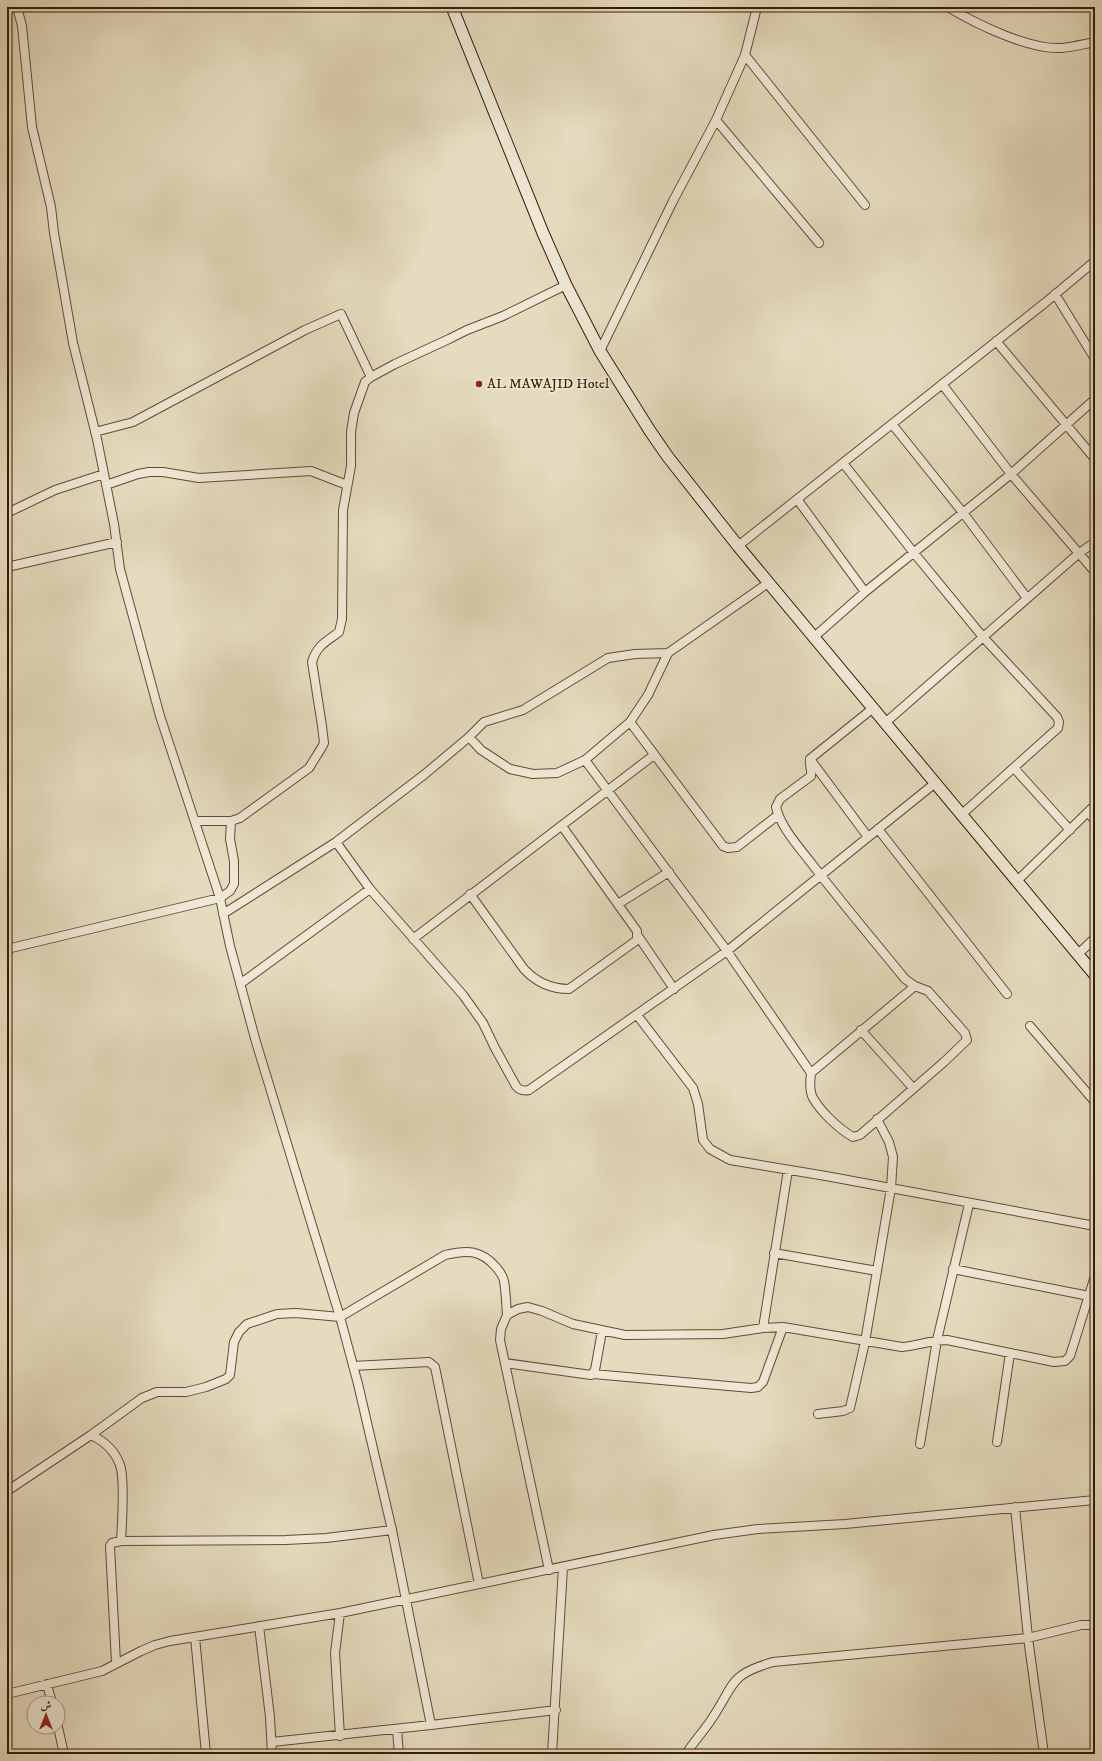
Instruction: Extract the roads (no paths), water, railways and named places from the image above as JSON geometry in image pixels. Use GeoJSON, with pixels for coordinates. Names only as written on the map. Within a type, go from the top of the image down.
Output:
{"type":"FeatureCollection","features":[{"type":"Feature","properties":{"kind":"street"},"geometry":{"type":"LineString","coordinates":[[17,7],[22,26],[32,127],[51,206],[54,233],[73,343],[104,474],[117,542],[120,569],[160,716],[220,898],[240,984],[271,1092],[340,1317],[392,1530],[431,1725]]}},
{"type":"Feature","properties":{"kind":"street"},"geometry":{"type":"LineString","coordinates":[[452,7],[543,233],[566,285],[600,351],[668,457],[813,638],[1095,975]]}},
{"type":"Feature","properties":{"kind":"street"},"geometry":{"type":"LineString","coordinates":[[600,351],[673,201],[716,120],[744,55],[757,7]]}},
{"type":"Feature","properties":{"kind":"street"},"geometry":{"type":"LineString","coordinates":[[948,7],[993,30],[1024,42],[1061,48],[1095,42]]}},
{"type":"Feature","properties":{"kind":"street"},"geometry":{"type":"LineString","coordinates":[[744,55],[865,205]]}},
{"type":"Feature","properties":{"kind":"street"},"geometry":{"type":"LineString","coordinates":[[716,120],[819,243]]}},
{"type":"Feature","properties":{"kind":"street"},"geometry":{"type":"LineString","coordinates":[[738,546],[1095,261]]}},
{"type":"Feature","properties":{"kind":"street"},"geometry":{"type":"LineString","coordinates":[[195,821],[231,821],[240,818],[309,768],[324,743],[312,662],[315,651],[339,632],[342,619],[343,510],[350,466],[351,432],[354,413],[363,387],[371,377],[467,330],[503,316],[566,285]]}},
{"type":"Feature","properties":{"kind":"street"},"geometry":{"type":"LineString","coordinates":[[1055,294],[1095,359]]}},
{"type":"Feature","properties":{"kind":"street"},"geometry":{"type":"LineString","coordinates":[[95,432],[133,422],[285,340],[341,314],[371,377]]}},
{"type":"Feature","properties":{"kind":"street"},"geometry":{"type":"LineString","coordinates":[[996,341],[1095,459]]}},
{"type":"Feature","properties":{"kind":"street"},"geometry":{"type":"LineString","coordinates":[[942,384],[1011,474],[1095,572]]}},
{"type":"Feature","properties":{"kind":"street"},"geometry":{"type":"LineString","coordinates":[[813,638],[865,592],[964,514],[1095,399]]}},
{"type":"Feature","properties":{"kind":"street"},"geometry":{"type":"LineString","coordinates":[[892,424],[964,514],[1027,598]]}},
{"type":"Feature","properties":{"kind":"street"},"geometry":{"type":"LineString","coordinates":[[843,463],[983,637],[1057,717],[1059,722],[1058,728],[961,816]]}},
{"type":"Feature","properties":{"kind":"street"},"geometry":{"type":"LineString","coordinates":[[106,485],[138,474],[149,472],[163,472],[199,478],[311,471],[347,485]]}},
{"type":"Feature","properties":{"kind":"street"},"geometry":{"type":"LineString","coordinates":[[7,513],[55,490],[104,474]]}},
{"type":"Feature","properties":{"kind":"street"},"geometry":{"type":"LineString","coordinates":[[797,499],[865,592]]}},
{"type":"Feature","properties":{"kind":"street"},"geometry":{"type":"LineString","coordinates":[[7,567],[117,542]]}},
{"type":"Feature","properties":{"kind":"street"},"geometry":{"type":"LineString","coordinates":[[885,723],[1078,554],[1095,542]]}},
{"type":"Feature","properties":{"kind":"street"},"geometry":{"type":"LineString","coordinates":[[469,737],[481,750],[510,769],[533,774],[557,773],[585,760],[630,722],[648,695],[668,653],[768,583]]}},
{"type":"Feature","properties":{"kind":"street"},"geometry":{"type":"LineString","coordinates":[[223,914],[336,842],[425,774],[469,737],[484,722],[523,710],[608,658],[635,654],[668,653]]}},
{"type":"Feature","properties":{"kind":"street"},"geometry":{"type":"LineString","coordinates":[[810,758],[872,709]]}},
{"type":"Feature","properties":{"kind":"street"},"geometry":{"type":"LineString","coordinates":[[630,722],[723,846],[728,848],[736,846],[778,815]]}},
{"type":"Feature","properties":{"kind":"street"},"geometry":{"type":"LineString","coordinates":[[413,939],[654,755]]}},
{"type":"Feature","properties":{"kind":"street"},"geometry":{"type":"LineString","coordinates":[[585,760],[728,951],[811,1073],[810,1083],[813,1098],[830,1119],[853,1137],[860,1135],[944,1062],[968,1038],[965,1032],[928,992],[905,979],[821,875],[798,845],[778,815],[776,807],[780,799],[811,776],[810,758]]}},
{"type":"Feature","properties":{"kind":"street"},"geometry":{"type":"LineString","coordinates":[[810,758],[868,837]]}},
{"type":"Feature","properties":{"kind":"street"},"geometry":{"type":"LineString","coordinates":[[1014,768],[1070,830]]}},
{"type":"Feature","properties":{"kind":"street"},"geometry":{"type":"LineString","coordinates":[[336,842],[370,889],[463,995],[484,1022],[495,1048],[516,1086],[520,1090],[530,1090],[728,951],[934,784]]}},
{"type":"Feature","properties":{"kind":"street"},"geometry":{"type":"LineString","coordinates":[[1017,882],[1095,805]]}},
{"type":"Feature","properties":{"kind":"street"},"geometry":{"type":"LineString","coordinates":[[1088,812],[1095,821]]}},
{"type":"Feature","properties":{"kind":"street"},"geometry":{"type":"LineString","coordinates":[[8,949],[220,898],[230,891],[234,884],[234,861],[230,839],[231,821]]}},
{"type":"Feature","properties":{"kind":"street"},"geometry":{"type":"LineString","coordinates":[[562,826],[637,931],[638,936],[674,989]]}},
{"type":"Feature","properties":{"kind":"street"},"geometry":{"type":"LineString","coordinates":[[878,829],[1007,994]]}},
{"type":"Feature","properties":{"kind":"street"},"geometry":{"type":"LineString","coordinates":[[618,904],[669,872]]}},
{"type":"Feature","properties":{"kind":"street"},"geometry":{"type":"LineString","coordinates":[[240,984],[370,889]]}},
{"type":"Feature","properties":{"kind":"street"},"geometry":{"type":"LineString","coordinates":[[470,894],[524,969],[531,976],[551,987],[568,988],[637,940],[638,936]]}},
{"type":"Feature","properties":{"kind":"street"},"geometry":{"type":"LineString","coordinates":[[1078,954],[1095,938]]}},
{"type":"Feature","properties":{"kind":"street"},"geometry":{"type":"LineString","coordinates":[[811,1073],[915,986]]}},
{"type":"Feature","properties":{"kind":"street"},"geometry":{"type":"LineString","coordinates":[[637,1016],[693,1088],[698,1104],[703,1140],[710,1149],[730,1160],[1095,1226]]}},
{"type":"Feature","properties":{"kind":"street"},"geometry":{"type":"LineString","coordinates":[[1030,1026],[1095,1102]]}},
{"type":"Feature","properties":{"kind":"street"},"geometry":{"type":"LineString","coordinates":[[861,1030],[913,1088]]}},
{"type":"Feature","properties":{"kind":"street"},"geometry":{"type":"LineString","coordinates":[[818,1414],[843,1412],[850,1408],[865,1342],[891,1188],[894,1157],[889,1142],[877,1120]]}},
{"type":"Feature","properties":{"kind":"street"},"geometry":{"type":"LineString","coordinates":[[763,1328],[788,1170]]}},
{"type":"Feature","properties":{"kind":"street"},"geometry":{"type":"LineString","coordinates":[[920,1444],[937,1340],[969,1204]]}},
{"type":"Feature","properties":{"kind":"street"},"geometry":{"type":"LineString","coordinates":[[7,1491],[91,1435],[142,1398],[157,1392],[186,1392],[226,1380],[230,1375],[234,1342],[239,1332],[247,1324],[277,1314],[296,1313],[340,1317],[444,1255],[461,1251],[478,1253],[490,1261],[501,1274],[504,1281],[507,1315],[500,1333],[549,1570]]}},
{"type":"Feature","properties":{"kind":"street"},"geometry":{"type":"LineString","coordinates":[[774,1253],[877,1270]]}},
{"type":"Feature","properties":{"kind":"street"},"geometry":{"type":"LineString","coordinates":[[953,1269],[1089,1296]]}},
{"type":"Feature","properties":{"kind":"street"},"geometry":{"type":"LineString","coordinates":[[507,1315],[518,1309],[528,1308],[542,1311],[573,1324],[625,1335],[723,1334],[763,1328],[783,1327],[865,1342],[902,1347],[915,1346],[937,1340],[947,1340],[1054,1362],[1066,1361],[1070,1356],[1095,1276]]}},
{"type":"Feature","properties":{"kind":"street"},"geometry":{"type":"LineString","coordinates":[[505,1363],[591,1375],[751,1388],[758,1387],[763,1382],[783,1327]]}},
{"type":"Feature","properties":{"kind":"street"},"geometry":{"type":"LineString","coordinates":[[593,1374],[602,1331]]}},
{"type":"Feature","properties":{"kind":"street"},"geometry":{"type":"LineString","coordinates":[[997,1442],[1010,1353]]}},
{"type":"Feature","properties":{"kind":"street"},"geometry":{"type":"LineString","coordinates":[[353,1366],[428,1362],[435,1368],[480,1584]]}},
{"type":"Feature","properties":{"kind":"street"},"geometry":{"type":"LineString","coordinates":[[91,1435],[100,1439],[114,1453],[121,1467],[121,1540]]}},
{"type":"Feature","properties":{"kind":"street"},"geometry":{"type":"LineString","coordinates":[[7,1694],[102,1671],[155,1645],[340,1613],[714,1535],[758,1529],[845,1524],[1095,1500]]}},
{"type":"Feature","properties":{"kind":"street"},"geometry":{"type":"LineString","coordinates":[[1015,1507],[1028,1638],[1044,1754]]}},
{"type":"Feature","properties":{"kind":"street"},"geometry":{"type":"LineString","coordinates":[[116,1663],[110,1546],[112,1543],[121,1540],[286,1540],[326,1538],[392,1530]]}},
{"type":"Feature","properties":{"kind":"street"},"geometry":{"type":"LineString","coordinates":[[552,1754],[556,1710],[563,1567]]}},
{"type":"Feature","properties":{"kind":"street"},"geometry":{"type":"LineString","coordinates":[[340,1613],[335,1653],[340,1736]]}},
{"type":"Feature","properties":{"kind":"street"},"geometry":{"type":"LineString","coordinates":[[686,1754],[714,1716],[734,1681],[744,1672],[756,1667],[773,1662],[1028,1638],[1081,1625],[1095,1625]]}},
{"type":"Feature","properties":{"kind":"street"},"geometry":{"type":"LineString","coordinates":[[259,1626],[272,1742],[272,1754]]}},
{"type":"Feature","properties":{"kind":"street"},"geometry":{"type":"LineString","coordinates":[[196,1637],[206,1754]]}},
{"type":"Feature","properties":{"kind":"street"},"geometry":{"type":"LineString","coordinates":[[47,1684],[50,1695]]}},
{"type":"Feature","properties":{"kind":"street"},"geometry":{"type":"LineString","coordinates":[[272,1742],[397,1730],[556,1710]]}},
{"type":"Feature","properties":{"kind":"street"},"geometry":{"type":"LineString","coordinates":[[397,1730],[399,1754]]}},
{"type":"Feature","properties":{"kind":"street"},"geometry":{"type":"LineString","coordinates":[[60,1735],[64,1754]]}},
{"type":"Feature","properties":{"kind":"place","name":"AL MAWAJID Hotel"},"geometry":{"type":"Point","coordinates":[479,384]}}]}
